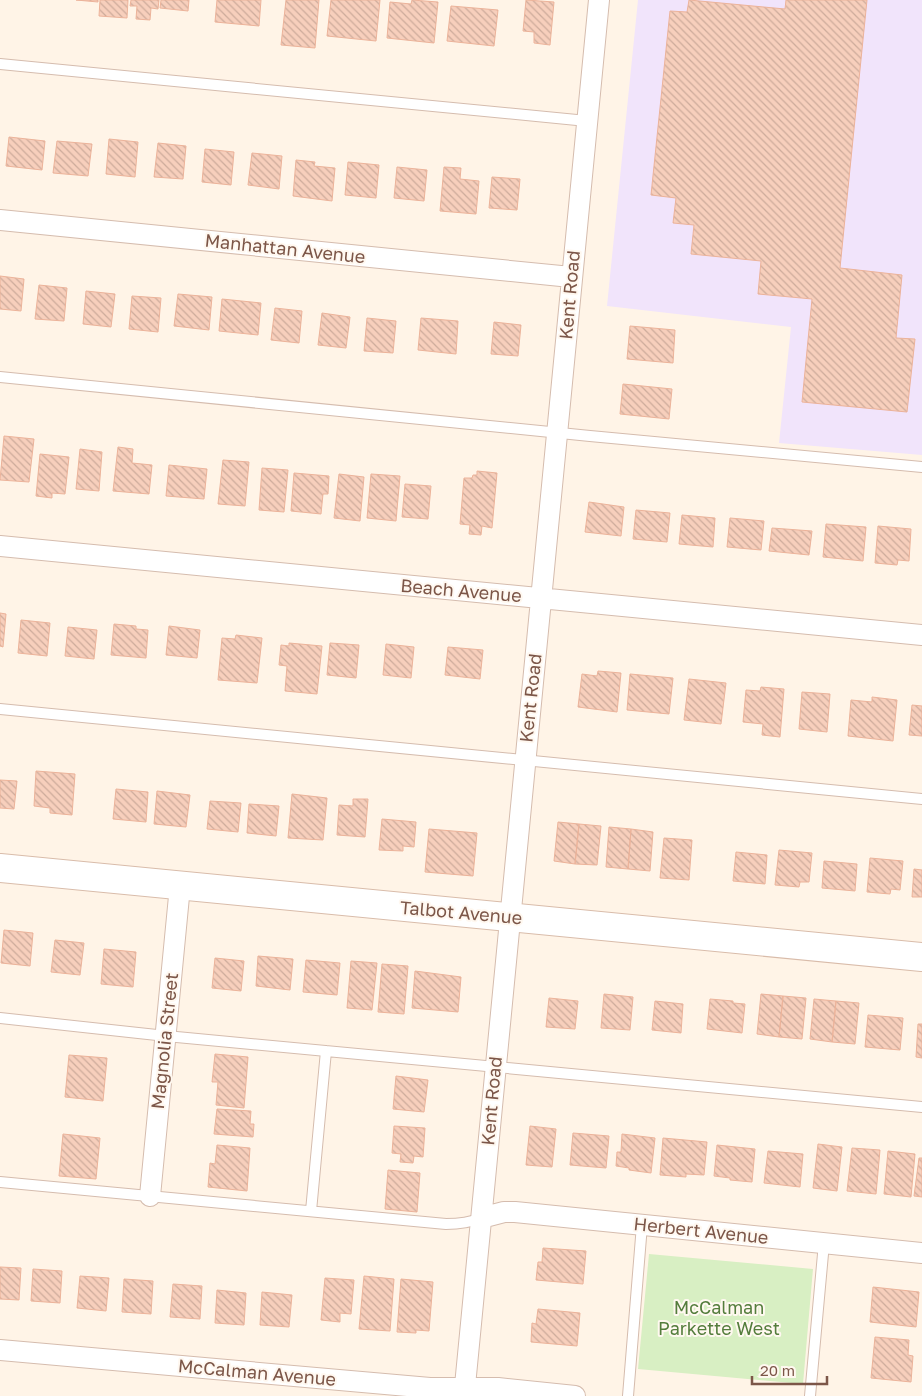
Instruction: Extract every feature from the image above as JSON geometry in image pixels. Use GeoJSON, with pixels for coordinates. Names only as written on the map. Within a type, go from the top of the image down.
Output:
{"type":"FeatureCollection","features":[{"type":"Feature","properties":{"kind":"street","name":"Kent Road"},"geometry":{"type":"LineString","coordinates":[[464,1392],[599,0]]}},
{"type":"Feature","properties":{"kind":"street","name":"Manhattan Avenue"},"geometry":{"type":"LineString","coordinates":[[0,220],[571,277]]}},
{"type":"Feature","properties":{"kind":"street","name":"Beach Avenue"},"geometry":{"type":"LineString","coordinates":[[0,546],[922,635]]}},
{"type":"Feature","properties":{"kind":"street","name":"Talbot Avenue"},"geometry":{"type":"LineString","coordinates":[[0,868],[922,957]]}},
{"type":"Feature","properties":{"kind":"street","name":"Magnolia Street"},"geometry":{"type":"LineString","coordinates":[[150,1196],[180,886]]}},
{"type":"Feature","properties":{"kind":"street","name":"Herbert Avenue"},"geometry":{"type":"LineString","coordinates":[[481,1218],[492,1214],[515,1212],[922,1253]]}},
{"type":"Feature","properties":{"kind":"street","name":"McCalman Avenue"},"geometry":{"type":"LineString","coordinates":[[0,1350],[464,1392],[498,1388],[575,1396]]}},
{"type":"Feature","properties":{"kind":"lane"},"geometry":{"type":"LineString","coordinates":[[0,64],[587,121]]}},
{"type":"Feature","properties":{"kind":"lane"},"geometry":{"type":"LineString","coordinates":[[0,378],[922,467]]}},
{"type":"Feature","properties":{"kind":"lane"},"geometry":{"type":"LineString","coordinates":[[0,709],[922,799]]}},
{"type":"Feature","properties":{"kind":"lane"},"geometry":{"type":"LineString","coordinates":[[0,1018],[166,1036],[922,1107]]}},
{"type":"Feature","properties":{"kind":"lane"},"geometry":{"type":"LineString","coordinates":[[311,1212],[326,1051]]}},
{"type":"Feature","properties":{"kind":"lane"},"geometry":{"type":"LineString","coordinates":[[0,1182],[458,1224],[481,1218]]}},
{"type":"Feature","properties":{"kind":"lane"},"geometry":{"type":"LineString","coordinates":[[628,1396],[642,1225]]}},
{"type":"Feature","properties":{"kind":"lane"},"geometry":{"type":"LineString","coordinates":[[810,1396],[824,1243]]}},
{"type":"Feature","properties":{"kind":"shaded area"},"geometry":{"type":"Polygon","coordinates":[[[638,0],[922,0],[922,455],[779,443],[791,327],[607,306],[638,0]]]}},
{"type":"Feature","properties":{"kind":"green space","name":"McCalman Parkette West"},"geometry":{"type":"Polygon","coordinates":[[[649,1254],[813,1269],[803,1384],[638,1369],[649,1254]]]}},
{"type":"Feature","properties":{"kind":"building"},"geometry":{"type":"Polygon","coordinates":[[[76,0],[98,0],[98,2],[76,0]]]}},
{"type":"Feature","properties":{"kind":"building"},"geometry":{"type":"Polygon","coordinates":[[[100,0],[128,0],[127,18],[99,16],[100,0]]]}},
{"type":"Feature","properties":{"kind":"building"},"geometry":{"type":"Polygon","coordinates":[[[131,0],[159,0],[158,9],[151,8],[150,20],[136,19],[137,6],[130,6],[131,0]]]}},
{"type":"Feature","properties":{"kind":"building"},"geometry":{"type":"Polygon","coordinates":[[[161,0],[189,0],[188,11],[160,8],[161,0]]]}},
{"type":"Feature","properties":{"kind":"building"},"geometry":{"type":"Polygon","coordinates":[[[217,0],[261,0],[259,26],[215,22],[217,0]]]}},
{"type":"Feature","properties":{"kind":"building"},"geometry":{"type":"Polygon","coordinates":[[[286,0],[319,0],[315,48],[281,45],[286,0]]]}},
{"type":"Feature","properties":{"kind":"building"},"geometry":{"type":"Polygon","coordinates":[[[331,0],[380,0],[376,41],[327,36],[331,0]]]}},
{"type":"Feature","properties":{"kind":"building"},"geometry":{"type":"Polygon","coordinates":[[[412,0],[438,2],[434,43],[387,38],[390,2],[411,4],[412,0]]]}},
{"type":"Feature","properties":{"kind":"building"},"geometry":{"type":"Polygon","coordinates":[[[526,0],[554,2],[550,45],[534,43],[534,32],[523,31],[526,0]]]}},
{"type":"Feature","properties":{"kind":"building"},"geometry":{"type":"Polygon","coordinates":[[[689,0],[785,9],[786,0],[867,0],[840,268],[902,275],[896,338],[915,339],[907,412],[802,402],[812,299],[758,294],[761,261],[691,254],[694,225],[673,223],[676,198],[651,195],[670,11],[687,12],[689,0]]]}},
{"type":"Feature","properties":{"kind":"building"},"geometry":{"type":"Polygon","coordinates":[[[451,6],[498,10],[494,46],[447,41],[451,6]]]}},
{"type":"Feature","properties":{"kind":"building"},"geometry":{"type":"Polygon","coordinates":[[[9,137],[45,141],[42,170],[6,166],[9,137]]]}},
{"type":"Feature","properties":{"kind":"building"},"geometry":{"type":"Polygon","coordinates":[[[109,139],[138,142],[135,177],[106,174],[109,139]]]}},
{"type":"Feature","properties":{"kind":"building"},"geometry":{"type":"Polygon","coordinates":[[[57,141],[92,144],[88,176],[53,173],[57,141]]]}},
{"type":"Feature","properties":{"kind":"building"},"geometry":{"type":"Polygon","coordinates":[[[158,143],[186,146],[183,179],[154,177],[158,143]]]}},
{"type":"Feature","properties":{"kind":"building"},"geometry":{"type":"Polygon","coordinates":[[[205,149],[234,152],[231,185],[202,182],[205,149]]]}},
{"type":"Feature","properties":{"kind":"building"},"geometry":{"type":"Polygon","coordinates":[[[252,153],[282,156],[279,189],[248,185],[252,153]]]}},
{"type":"Feature","properties":{"kind":"building"},"geometry":{"type":"Polygon","coordinates":[[[296,160],[315,162],[314,166],[335,168],[332,201],[293,196],[296,160]]]}},
{"type":"Feature","properties":{"kind":"building"},"geometry":{"type":"Polygon","coordinates":[[[348,162],[379,165],[376,198],[345,195],[348,162]]]}},
{"type":"Feature","properties":{"kind":"building"},"geometry":{"type":"Polygon","coordinates":[[[397,167],[427,170],[424,201],[394,198],[397,167]]]}},
{"type":"Feature","properties":{"kind":"building"},"geometry":{"type":"Polygon","coordinates":[[[444,167],[461,168],[460,179],[479,181],[476,214],[440,211],[444,167]]]}},
{"type":"Feature","properties":{"kind":"building"},"geometry":{"type":"Polygon","coordinates":[[[492,177],[520,179],[517,210],[489,208],[492,177]]]}},
{"type":"Feature","properties":{"kind":"building"},"geometry":{"type":"Polygon","coordinates":[[[0,276],[24,279],[21,311],[0,309],[0,276]]]}},
{"type":"Feature","properties":{"kind":"building"},"geometry":{"type":"Polygon","coordinates":[[[39,285],[67,288],[64,321],[35,319],[39,285]]]}},
{"type":"Feature","properties":{"kind":"building"},"geometry":{"type":"Polygon","coordinates":[[[86,291],[115,294],[111,327],[83,324],[86,291]]]}},
{"type":"Feature","properties":{"kind":"building"},"geometry":{"type":"Polygon","coordinates":[[[178,294],[212,297],[209,330],[174,326],[178,294]]]}},
{"type":"Feature","properties":{"kind":"building"},"geometry":{"type":"Polygon","coordinates":[[[132,296],[161,298],[158,332],[129,329],[132,296]]]}},
{"type":"Feature","properties":{"kind":"building"},"geometry":{"type":"Polygon","coordinates":[[[222,299],[261,303],[258,335],[219,331],[222,299]]]}},
{"type":"Feature","properties":{"kind":"building"},"geometry":{"type":"Polygon","coordinates":[[[275,308],[302,311],[299,343],[271,340],[275,308]]]}},
{"type":"Feature","properties":{"kind":"building"},"geometry":{"type":"Polygon","coordinates":[[[322,313],[350,317],[346,348],[318,345],[322,313]]]}},
{"type":"Feature","properties":{"kind":"building"},"geometry":{"type":"Polygon","coordinates":[[[367,318],[396,321],[393,353],[364,351],[367,318]]]}},
{"type":"Feature","properties":{"kind":"building"},"geometry":{"type":"Polygon","coordinates":[[[421,318],[458,321],[456,354],[418,350],[421,318]]]}},
{"type":"Feature","properties":{"kind":"building"},"geometry":{"type":"Polygon","coordinates":[[[494,322],[521,325],[518,356],[491,354],[494,322]]]}},
{"type":"Feature","properties":{"kind":"building"},"geometry":{"type":"Polygon","coordinates":[[[630,326],[675,330],[673,363],[627,359],[630,326]]]}},
{"type":"Feature","properties":{"kind":"building"},"geometry":{"type":"Polygon","coordinates":[[[623,384],[672,389],[669,419],[620,414],[623,384]]]}},
{"type":"Feature","properties":{"kind":"building"},"geometry":{"type":"Polygon","coordinates":[[[4,436],[34,439],[29,482],[0,480],[4,436]]]}},
{"type":"Feature","properties":{"kind":"building"},"geometry":{"type":"Polygon","coordinates":[[[118,447],[133,449],[132,463],[152,465],[149,494],[113,491],[118,447]]]}},
{"type":"Feature","properties":{"kind":"building"},"geometry":{"type":"Polygon","coordinates":[[[80,449],[102,452],[99,491],[76,489],[80,449]]]}},
{"type":"Feature","properties":{"kind":"building"},"geometry":{"type":"Polygon","coordinates":[[[40,454],[69,457],[65,494],[52,493],[52,498],[36,496],[40,454]]]}},
{"type":"Feature","properties":{"kind":"building"},"geometry":{"type":"Polygon","coordinates":[[[223,460],[249,462],[245,506],[218,504],[223,460]]]}},
{"type":"Feature","properties":{"kind":"building"},"geometry":{"type":"Polygon","coordinates":[[[169,465],[207,469],[204,499],[166,496],[169,465]]]}},
{"type":"Feature","properties":{"kind":"building"},"geometry":{"type":"Polygon","coordinates":[[[262,468],[288,470],[284,512],[259,510],[262,468]]]}},
{"type":"Feature","properties":{"kind":"building"},"geometry":{"type":"Polygon","coordinates":[[[477,471],[497,473],[492,528],[482,526],[481,535],[469,534],[470,525],[460,524],[464,478],[472,478],[473,475],[477,475],[477,471]]]}},
{"type":"Feature","properties":{"kind":"building"},"geometry":{"type":"Polygon","coordinates":[[[294,473],[329,476],[328,494],[323,494],[321,514],[291,511],[294,473]]]}},
{"type":"Feature","properties":{"kind":"building"},"geometry":{"type":"Polygon","coordinates":[[[339,474],[364,477],[360,521],[334,518],[339,474]]]}},
{"type":"Feature","properties":{"kind":"building"},"geometry":{"type":"Polygon","coordinates":[[[371,474],[400,476],[396,521],[367,518],[371,474]]]}},
{"type":"Feature","properties":{"kind":"building"},"geometry":{"type":"Polygon","coordinates":[[[405,484],[431,486],[428,519],[402,517],[405,484]]]}},
{"type":"Feature","properties":{"kind":"building"},"geometry":{"type":"Polygon","coordinates":[[[589,502],[624,507],[621,536],[585,532],[589,502]]]}},
{"type":"Feature","properties":{"kind":"building"},"geometry":{"type":"Polygon","coordinates":[[[636,510],[670,513],[667,542],[633,539],[636,510]]]}},
{"type":"Feature","properties":{"kind":"building"},"geometry":{"type":"Polygon","coordinates":[[[682,515],[715,518],[713,547],[679,544],[682,515]]]}},
{"type":"Feature","properties":{"kind":"building"},"geometry":{"type":"Polygon","coordinates":[[[730,518],[764,521],[761,550],[727,547],[730,518]]]}},
{"type":"Feature","properties":{"kind":"building"},"geometry":{"type":"Polygon","coordinates":[[[826,524],[866,527],[863,561],[823,557],[826,524]]]}},
{"type":"Feature","properties":{"kind":"building"},"geometry":{"type":"Polygon","coordinates":[[[878,526],[911,529],[909,561],[898,560],[897,565],[875,563],[878,526]]]}},
{"type":"Feature","properties":{"kind":"building"},"geometry":{"type":"Polygon","coordinates":[[[772,528],[812,531],[809,555],[769,551],[772,528]]]}},
{"type":"Feature","properties":{"kind":"building"},"geometry":{"type":"Polygon","coordinates":[[[0,613],[6,614],[3,647],[0,646],[0,613]]]}},
{"type":"Feature","properties":{"kind":"building"},"geometry":{"type":"Polygon","coordinates":[[[21,620],[50,623],[47,656],[18,653],[21,620]]]}},
{"type":"Feature","properties":{"kind":"building"},"geometry":{"type":"Polygon","coordinates":[[[114,624],[136,626],[136,629],[148,630],[146,658],[111,655],[114,624]]]}},
{"type":"Feature","properties":{"kind":"building"},"geometry":{"type":"Polygon","coordinates":[[[169,626],[200,630],[197,658],[166,655],[169,626]]]}},
{"type":"Feature","properties":{"kind":"building"},"geometry":{"type":"Polygon","coordinates":[[[68,627],[97,630],[94,659],[65,656],[68,627]]]}},
{"type":"Feature","properties":{"kind":"building"},"geometry":{"type":"Polygon","coordinates":[[[236,635],[262,638],[257,683],[218,680],[222,638],[235,639],[236,635]]]}},
{"type":"Feature","properties":{"kind":"building"},"geometry":{"type":"Polygon","coordinates":[[[289,643],[322,646],[317,694],[285,691],[287,666],[279,665],[281,645],[289,646],[289,643]]]}},
{"type":"Feature","properties":{"kind":"building"},"geometry":{"type":"Polygon","coordinates":[[[330,643],[359,645],[356,678],[327,675],[330,643]]]}},
{"type":"Feature","properties":{"kind":"building"},"geometry":{"type":"Polygon","coordinates":[[[386,644],[414,647],[411,678],[383,675],[386,644]]]}},
{"type":"Feature","properties":{"kind":"building"},"geometry":{"type":"Polygon","coordinates":[[[448,647],[483,650],[480,679],[445,675],[448,647]]]}},
{"type":"Feature","properties":{"kind":"building"},"geometry":{"type":"Polygon","coordinates":[[[598,671],[621,673],[617,712],[578,707],[582,674],[597,676],[598,671]]]}},
{"type":"Feature","properties":{"kind":"building"},"geometry":{"type":"Polygon","coordinates":[[[630,674],[673,678],[669,714],[627,710],[630,674]]]}},
{"type":"Feature","properties":{"kind":"building"},"geometry":{"type":"Polygon","coordinates":[[[689,679],[726,683],[721,724],[684,720],[689,679]]]}},
{"type":"Feature","properties":{"kind":"building"},"geometry":{"type":"Polygon","coordinates":[[[761,687],[784,689],[780,737],[762,735],[763,724],[743,722],[746,690],[760,691],[761,687]]]}},
{"type":"Feature","properties":{"kind":"building"},"geometry":{"type":"Polygon","coordinates":[[[802,692],[830,694],[827,732],[799,729],[802,692]]]}},
{"type":"Feature","properties":{"kind":"building"},"geometry":{"type":"Polygon","coordinates":[[[872,697],[897,700],[893,741],[848,736],[851,700],[872,702],[872,697]]]}},
{"type":"Feature","properties":{"kind":"building"},"geometry":{"type":"Polygon","coordinates":[[[912,705],[922,706],[922,736],[909,735],[912,705]]]}},
{"type":"Feature","properties":{"kind":"building"},"geometry":{"type":"Polygon","coordinates":[[[36,771],[75,774],[72,815],[50,813],[50,808],[34,806],[36,771]]]}},
{"type":"Feature","properties":{"kind":"building"},"geometry":{"type":"Polygon","coordinates":[[[0,780],[17,781],[14,809],[0,808],[0,780]]]}},
{"type":"Feature","properties":{"kind":"building"},"geometry":{"type":"Polygon","coordinates":[[[116,789],[148,792],[146,822],[113,819],[116,789]]]}},
{"type":"Feature","properties":{"kind":"building"},"geometry":{"type":"Polygon","coordinates":[[[157,791],[190,795],[186,827],[154,824],[157,791]]]}},
{"type":"Feature","properties":{"kind":"building"},"geometry":{"type":"Polygon","coordinates":[[[292,794],[327,798],[323,840],[288,838],[292,794]]]}},
{"type":"Feature","properties":{"kind":"building"},"geometry":{"type":"Polygon","coordinates":[[[353,799],[368,799],[365,837],[337,835],[339,805],[353,806],[353,799]]]}},
{"type":"Feature","properties":{"kind":"building"},"geometry":{"type":"Polygon","coordinates":[[[210,801],[241,803],[238,832],[207,829],[210,801]]]}},
{"type":"Feature","properties":{"kind":"building"},"geometry":{"type":"Polygon","coordinates":[[[249,804],[279,806],[276,836],[247,833],[249,804]]]}},
{"type":"Feature","properties":{"kind":"building"},"geometry":{"type":"Polygon","coordinates":[[[382,819],[416,822],[414,847],[403,846],[403,851],[379,850],[382,819]]]}},
{"type":"Feature","properties":{"kind":"building"},"geometry":{"type":"Polygon","coordinates":[[[558,822],[579,824],[575,864],[554,861],[558,822]]]}},
{"type":"Feature","properties":{"kind":"building"},"geometry":{"type":"Polygon","coordinates":[[[579,824],[601,826],[597,865],[575,864],[579,824]]]}},
{"type":"Feature","properties":{"kind":"building"},"geometry":{"type":"Polygon","coordinates":[[[609,827],[631,829],[628,869],[606,867],[609,827]]]}},
{"type":"Feature","properties":{"kind":"building"},"geometry":{"type":"Polygon","coordinates":[[[429,829],[477,833],[473,876],[425,872],[429,829]]]}},
{"type":"Feature","properties":{"kind":"building"},"geometry":{"type":"Polygon","coordinates":[[[631,829],[653,832],[650,871],[628,869],[631,829]]]}},
{"type":"Feature","properties":{"kind":"building"},"geometry":{"type":"Polygon","coordinates":[[[664,838],[692,840],[689,880],[660,878],[664,838]]]}},
{"type":"Feature","properties":{"kind":"building"},"geometry":{"type":"Polygon","coordinates":[[[779,850],[812,853],[809,882],[800,882],[799,887],[775,885],[779,850]]]}},
{"type":"Feature","properties":{"kind":"building"},"geometry":{"type":"Polygon","coordinates":[[[736,852],[767,855],[765,884],[733,881],[736,852]]]}},
{"type":"Feature","properties":{"kind":"building"},"geometry":{"type":"Polygon","coordinates":[[[870,858],[903,861],[900,890],[891,889],[890,894],[867,892],[870,858]]]}},
{"type":"Feature","properties":{"kind":"building"},"geometry":{"type":"Polygon","coordinates":[[[824,861],[857,864],[855,891],[822,888],[824,861]]]}},
{"type":"Feature","properties":{"kind":"building"},"geometry":{"type":"Polygon","coordinates":[[[914,869],[922,870],[922,897],[912,897],[914,869]]]}},
{"type":"Feature","properties":{"kind":"building"},"geometry":{"type":"Polygon","coordinates":[[[4,930],[33,933],[30,966],[1,963],[4,930]]]}},
{"type":"Feature","properties":{"kind":"building"},"geometry":{"type":"Polygon","coordinates":[[[55,940],[84,943],[80,975],[51,972],[55,940]]]}},
{"type":"Feature","properties":{"kind":"building"},"geometry":{"type":"Polygon","coordinates":[[[104,949],[136,952],[133,987],[101,984],[104,949]]]}},
{"type":"Feature","properties":{"kind":"building"},"geometry":{"type":"Polygon","coordinates":[[[258,956],[293,959],[290,990],[256,986],[258,956]]]}},
{"type":"Feature","properties":{"kind":"building"},"geometry":{"type":"Polygon","coordinates":[[[215,958],[244,961],[241,991],[212,988],[215,958]]]}},
{"type":"Feature","properties":{"kind":"building"},"geometry":{"type":"Polygon","coordinates":[[[306,960],[340,963],[337,995],[303,992],[306,960]]]}},
{"type":"Feature","properties":{"kind":"building"},"geometry":{"type":"Polygon","coordinates":[[[351,961],[377,963],[372,1010],[347,1008],[351,961]]]}},
{"type":"Feature","properties":{"kind":"building"},"geometry":{"type":"Polygon","coordinates":[[[382,964],[408,966],[404,1014],[378,1012],[382,964]]]}},
{"type":"Feature","properties":{"kind":"building"},"geometry":{"type":"Polygon","coordinates":[[[415,971],[461,977],[458,1012],[412,1008],[415,971]]]}},
{"type":"Feature","properties":{"kind":"building"},"geometry":{"type":"Polygon","coordinates":[[[604,994],[633,997],[630,1030],[601,1028],[604,994]]]}},
{"type":"Feature","properties":{"kind":"building"},"geometry":{"type":"Polygon","coordinates":[[[761,994],[783,996],[779,1037],[757,1034],[761,994]]]}},
{"type":"Feature","properties":{"kind":"building"},"geometry":{"type":"Polygon","coordinates":[[[783,996],[806,998],[802,1039],[779,1037],[783,996]]]}},
{"type":"Feature","properties":{"kind":"building"},"geometry":{"type":"Polygon","coordinates":[[[549,998],[578,1001],[575,1029],[546,1027],[549,998]]]}},
{"type":"Feature","properties":{"kind":"building"},"geometry":{"type":"Polygon","coordinates":[[[710,999],[745,1004],[742,1033],[707,1029],[710,999]]]}},
{"type":"Feature","properties":{"kind":"building"},"geometry":{"type":"Polygon","coordinates":[[[814,999],[836,1001],[832,1042],[810,1039],[814,999]]]}},
{"type":"Feature","properties":{"kind":"building"},"geometry":{"type":"Polygon","coordinates":[[[655,1001],[683,1004],[681,1033],[652,1030],[655,1001]]]}},
{"type":"Feature","properties":{"kind":"building"},"geometry":{"type":"Polygon","coordinates":[[[836,1001],[859,1003],[855,1044],[832,1042],[836,1001]]]}},
{"type":"Feature","properties":{"kind":"building"},"geometry":{"type":"Polygon","coordinates":[[[868,1015],[903,1018],[900,1050],[865,1047],[868,1015]]]}},
{"type":"Feature","properties":{"kind":"building"},"geometry":{"type":"Polygon","coordinates":[[[918,1024],[922,1024],[922,1058],[916,1057],[918,1024]]]}},
{"type":"Feature","properties":{"kind":"building"},"geometry":{"type":"Polygon","coordinates":[[[215,1054],[248,1057],[244,1108],[216,1105],[218,1082],[212,1082],[215,1054]]]}},
{"type":"Feature","properties":{"kind":"building"},"geometry":{"type":"Polygon","coordinates":[[[69,1055],[107,1058],[103,1101],[65,1097],[69,1055]]]}},
{"type":"Feature","properties":{"kind":"building"},"geometry":{"type":"Polygon","coordinates":[[[396,1076],[428,1080],[424,1112],[393,1109],[396,1076]]]}},
{"type":"Feature","properties":{"kind":"building"},"geometry":{"type":"Polygon","coordinates":[[[217,1109],[251,1111],[250,1124],[254,1124],[253,1137],[214,1134],[217,1109]]]}},
{"type":"Feature","properties":{"kind":"building"},"geometry":{"type":"Polygon","coordinates":[[[394,1126],[425,1128],[423,1157],[414,1156],[413,1163],[400,1162],[401,1154],[392,1153],[394,1126]]]}},
{"type":"Feature","properties":{"kind":"building"},"geometry":{"type":"Polygon","coordinates":[[[530,1126],[556,1129],[552,1167],[526,1165],[530,1126]]]}},
{"type":"Feature","properties":{"kind":"building"},"geometry":{"type":"Polygon","coordinates":[[[573,1133],[609,1136],[606,1168],[570,1165],[573,1133]]]}},
{"type":"Feature","properties":{"kind":"building"},"geometry":{"type":"Polygon","coordinates":[[[63,1134],[100,1138],[96,1179],[59,1176],[63,1134]]]}},
{"type":"Feature","properties":{"kind":"building"},"geometry":{"type":"Polygon","coordinates":[[[622,1134],[655,1138],[651,1173],[616,1166],[617,1152],[621,1152],[622,1134]]]}},
{"type":"Feature","properties":{"kind":"building"},"geometry":{"type":"Polygon","coordinates":[[[663,1138],[707,1142],[704,1175],[686,1174],[686,1177],[660,1175],[663,1138]]]}},
{"type":"Feature","properties":{"kind":"building"},"geometry":{"type":"Polygon","coordinates":[[[818,1144],[842,1147],[837,1191],[813,1188],[818,1144]]]}},
{"type":"Feature","properties":{"kind":"building"},"geometry":{"type":"Polygon","coordinates":[[[217,1145],[250,1148],[247,1191],[208,1187],[210,1163],[215,1164],[217,1145]]]}},
{"type":"Feature","properties":{"kind":"building"},"geometry":{"type":"Polygon","coordinates":[[[717,1145],[755,1149],[752,1182],[714,1176],[717,1145]]]}},
{"type":"Feature","properties":{"kind":"building"},"geometry":{"type":"Polygon","coordinates":[[[852,1148],[880,1150],[876,1194],[847,1191],[852,1148]]]}},
{"type":"Feature","properties":{"kind":"building"},"geometry":{"type":"Polygon","coordinates":[[[768,1151],[803,1154],[800,1187],[764,1183],[768,1151]]]}},
{"type":"Feature","properties":{"kind":"building"},"geometry":{"type":"Polygon","coordinates":[[[888,1151],[915,1154],[911,1197],[884,1194],[888,1151]]]}},
{"type":"Feature","properties":{"kind":"building"},"geometry":{"type":"Polygon","coordinates":[[[919,1158],[922,1158],[922,1197],[914,1196],[919,1158]]]}},
{"type":"Feature","properties":{"kind":"building"},"geometry":{"type":"Polygon","coordinates":[[[388,1170],[420,1173],[417,1212],[385,1209],[388,1170]]]}},
{"type":"Feature","properties":{"kind":"building"},"geometry":{"type":"Polygon","coordinates":[[[543,1248],[586,1251],[583,1284],[536,1280],[538,1262],[542,1262],[543,1248]]]}},
{"type":"Feature","properties":{"kind":"building"},"geometry":{"type":"Polygon","coordinates":[[[0,1267],[21,1268],[19,1300],[0,1299],[0,1267]]]}},
{"type":"Feature","properties":{"kind":"building"},"geometry":{"type":"Polygon","coordinates":[[[33,1269],[62,1271],[60,1303],[31,1301],[33,1269]]]}},
{"type":"Feature","properties":{"kind":"building"},"geometry":{"type":"Polygon","coordinates":[[[80,1276],[109,1278],[106,1311],[77,1308],[80,1276]]]}},
{"type":"Feature","properties":{"kind":"building"},"geometry":{"type":"Polygon","coordinates":[[[364,1276],[394,1279],[390,1331],[359,1329],[364,1276]]]}},
{"type":"Feature","properties":{"kind":"building"},"geometry":{"type":"Polygon","coordinates":[[[325,1278],[354,1280],[351,1314],[340,1313],[340,1322],[321,1320],[325,1278]]]}},
{"type":"Feature","properties":{"kind":"building"},"geometry":{"type":"Polygon","coordinates":[[[124,1279],[153,1281],[151,1314],[122,1312],[124,1279]]]}},
{"type":"Feature","properties":{"kind":"building"},"geometry":{"type":"Polygon","coordinates":[[[401,1279],[433,1282],[429,1331],[416,1330],[416,1333],[397,1332],[401,1279]]]}},
{"type":"Feature","properties":{"kind":"building"},"geometry":{"type":"Polygon","coordinates":[[[173,1284],[202,1286],[200,1319],[170,1317],[173,1284]]]}},
{"type":"Feature","properties":{"kind":"building"},"geometry":{"type":"Polygon","coordinates":[[[873,1287],[919,1292],[916,1327],[870,1322],[873,1287]]]}},
{"type":"Feature","properties":{"kind":"building"},"geometry":{"type":"Polygon","coordinates":[[[217,1290],[246,1293],[244,1325],[215,1323],[217,1290]]]}},
{"type":"Feature","properties":{"kind":"building"},"geometry":{"type":"Polygon","coordinates":[[[262,1292],[292,1295],[289,1327],[260,1325],[262,1292]]]}},
{"type":"Feature","properties":{"kind":"building"},"geometry":{"type":"Polygon","coordinates":[[[538,1309],[580,1313],[577,1346],[531,1342],[532,1323],[536,1324],[538,1309]]]}},
{"type":"Feature","properties":{"kind":"building"},"geometry":{"type":"Polygon","coordinates":[[[875,1337],[909,1340],[908,1355],[913,1356],[911,1382],[871,1378],[875,1337]]]}}]}
